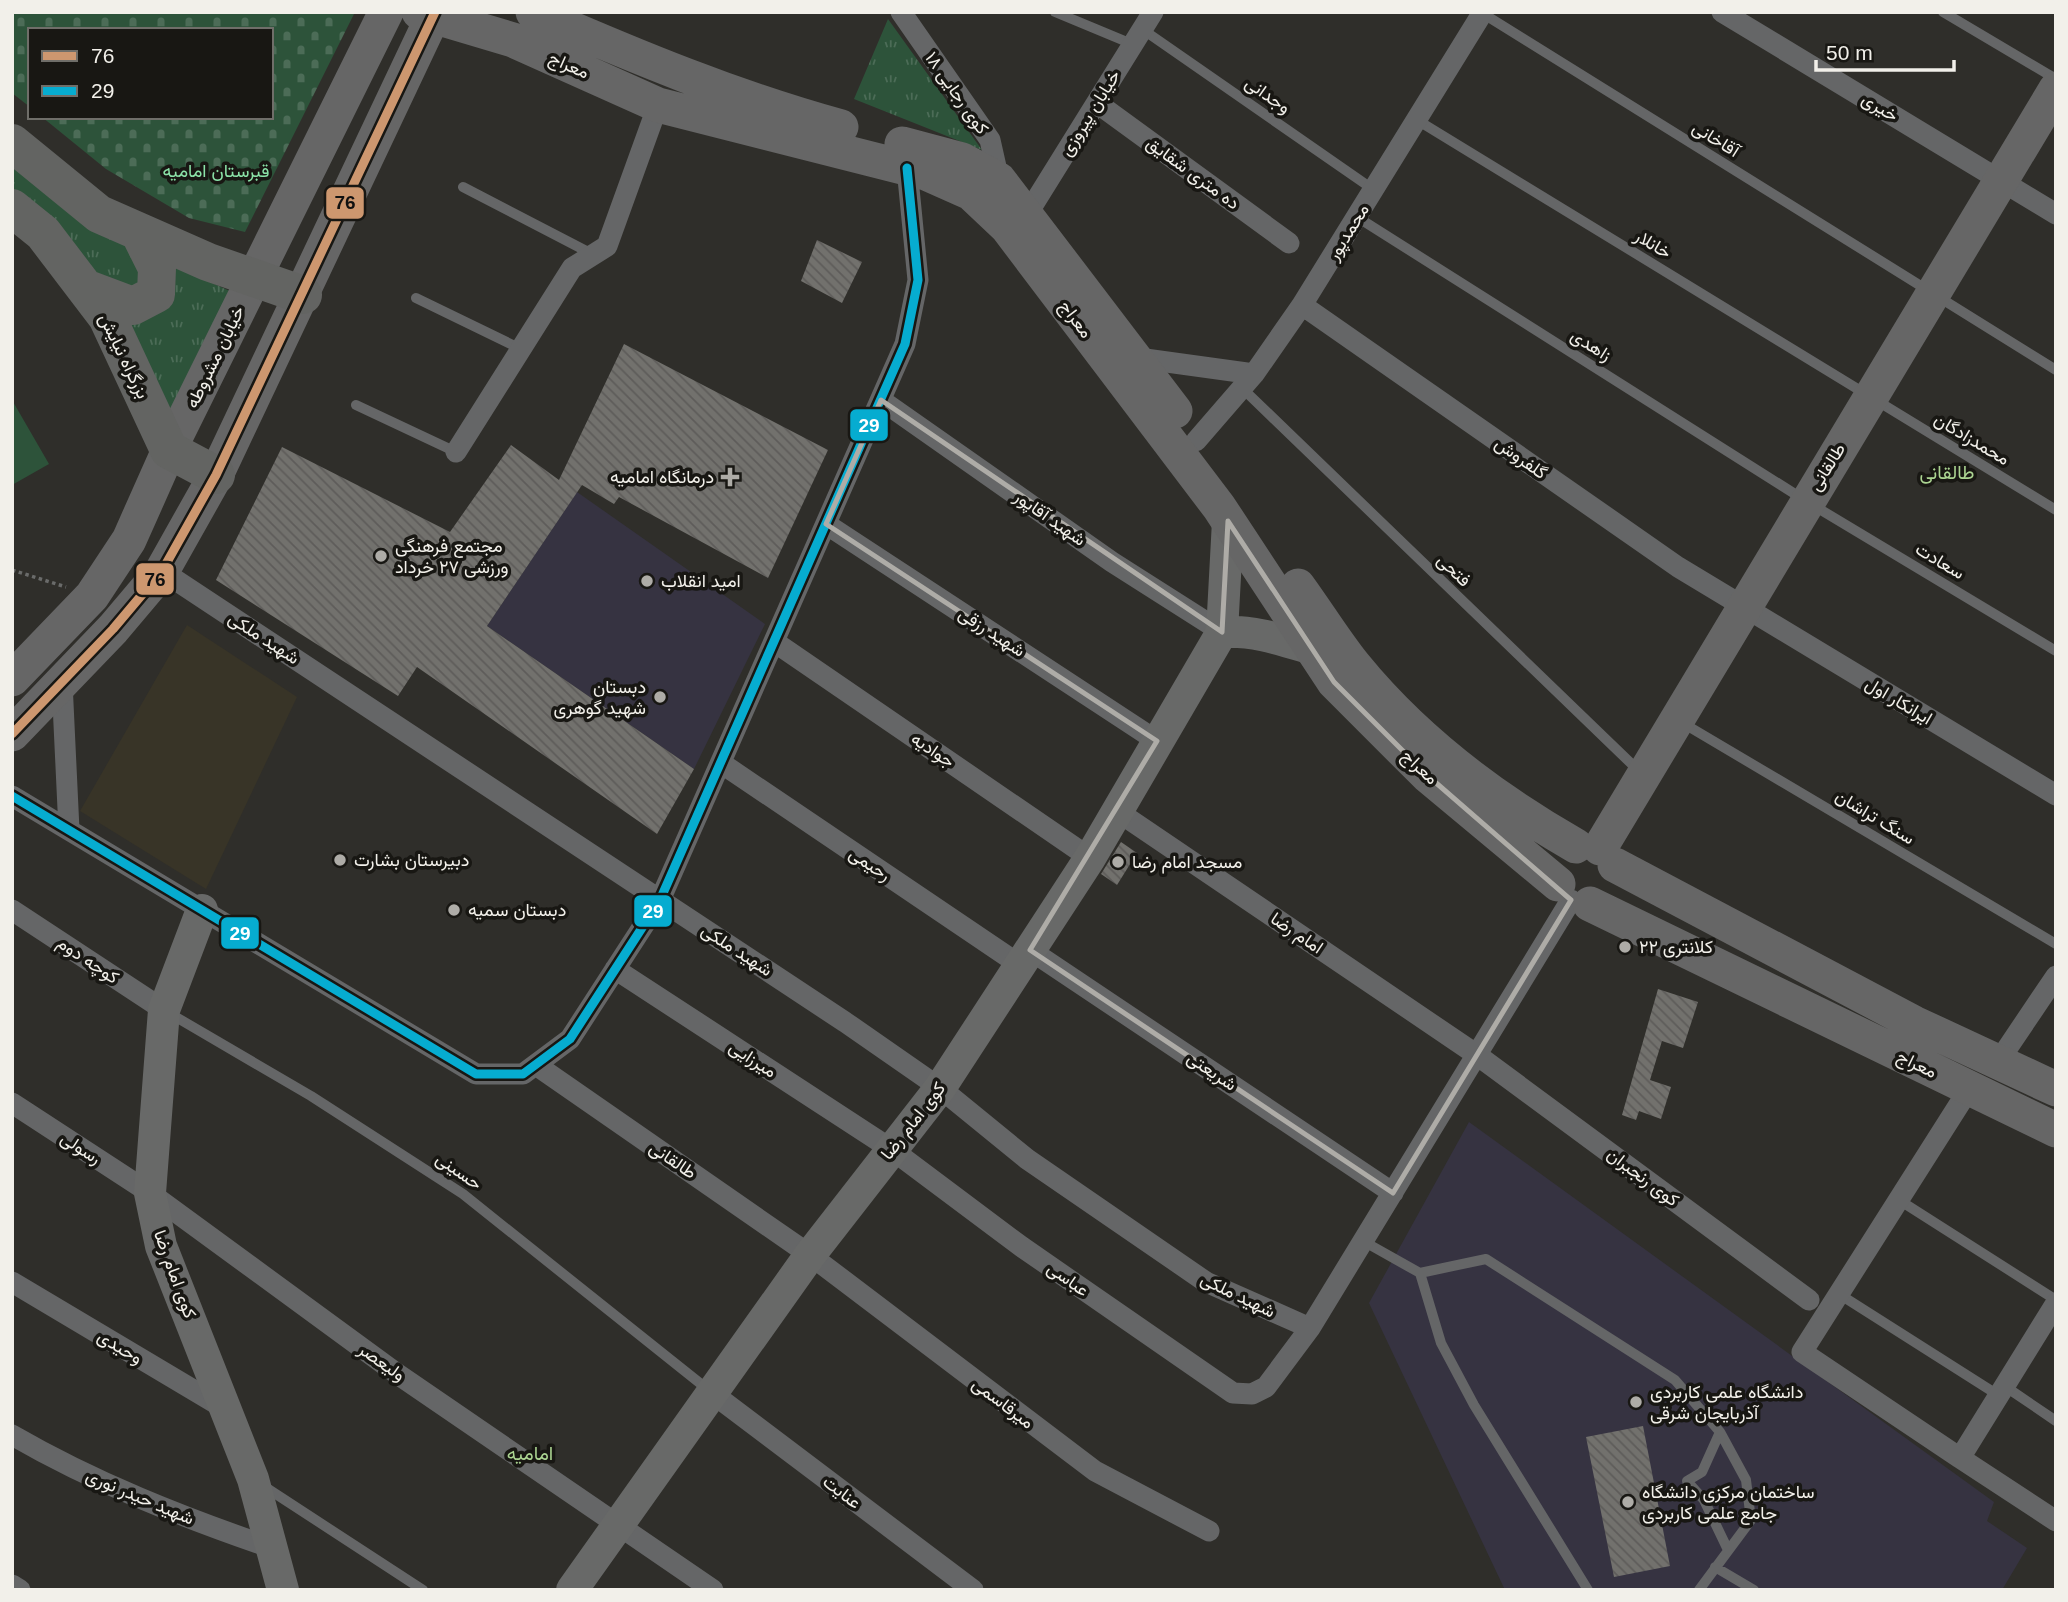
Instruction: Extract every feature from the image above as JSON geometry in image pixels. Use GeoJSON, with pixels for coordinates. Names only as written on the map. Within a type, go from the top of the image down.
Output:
{"type":"FeatureCollection","features":[{"type":"Feature","properties":{"kind":"highway"},"geometry":{"type":"LineString","coordinates":[[12,143],[99,214],[140,234],[253,280],[303,295]]}},
{"type":"Feature","properties":{"kind":"highway","name":"بزرگراه نیایش"},"geometry":{"type":"LineString","coordinates":[[12,208],[43,233],[107,317],[169,450]]}},
{"type":"Feature","properties":{"kind":"highway"},"geometry":{"type":"LineString","coordinates":[[85,288],[133,306],[156,294],[157,268],[140,234]]}},
{"type":"Feature","properties":{"kind":"highway"},"geometry":{"type":"LineString","coordinates":[[169,450],[216,475]]}},
{"type":"Feature","properties":{"kind":"main road","name":"خیابان مشروطه"},"geometry":{"type":"LineString","coordinates":[[12,679],[92,596],[129,540],[169,450],[386,12]]}},
{"type":"Feature","properties":{"kind":"main road","name":"معراج"},"geometry":{"type":"LineString","coordinates":[[533,12],[662,68],[762,104],[962,160],[999,180],[1028,213],[1138,358],[1353,664],[1408,725],[1473,780],[1597,853],[1914,1023],[2056,1089]]}},
{"type":"Feature","properties":{"kind":"main road","name":"معراج"},"geometry":{"type":"LineString","coordinates":[[429,14],[518,26],[658,105],[907,168],[971,193],[1007,227],[1228,521],[1334,682],[1427,775],[1573,896],[2056,1130]]}},
{"type":"Feature","properties":{"kind":"main road"},"geometry":{"type":"LineString","coordinates":[[12,734],[113,629],[162,571],[216,475],[303,295],[429,14]]}},
{"type":"Feature","properties":{"kind":"main road","name":"طالقانی"},"geometry":{"type":"LineString","coordinates":[[1597,853],[1742,607],[2056,89]]}},
{"type":"Feature","properties":{"kind":"main road"},"geometry":{"type":"LineString","coordinates":[[1567,851],[1597,853],[1614,886],[1609,894],[1573,896],[1557,866],[1567,851]]}},
{"type":"Feature","properties":{"kind":"street","name":"کوی رجایی ۱۸"},"geometry":{"type":"LineString","coordinates":[[901,12],[990,140],[999,180]]}},
{"type":"Feature","properties":{"kind":"street","name":"خیری"},"geometry":{"type":"LineString","coordinates":[[1722,12],[2056,214]]}},
{"type":"Feature","properties":{"kind":"street","name":"محمدپور"},"geometry":{"type":"LineString","coordinates":[[1196,441],[1248,381],[1303,305],[1482,13]]}},
{"type":"Feature","properties":{"kind":"street","name":"خیابان پیروزی"},"geometry":{"type":"LineString","coordinates":[[1028,213],[1143,29]]}},
{"type":"Feature","properties":{"kind":"street","name":"ده متری شقایق"},"geometry":{"type":"LineString","coordinates":[[1097,103],[1289,243]]}},
{"type":"Feature","properties":{"kind":"street"},"geometry":{"type":"LineString","coordinates":[[456,452],[572,268],[607,246],[658,105]]}},
{"type":"Feature","properties":{"kind":"street"},"geometry":{"type":"LineString","coordinates":[[12,796],[476,1074],[523,1074],[536,1065],[570,1039],[660,900],[776,643],[905,344],[918,279],[907,168]]}},
{"type":"Feature","properties":{"kind":"street","name":"گلفروش"},"geometry":{"type":"LineString","coordinates":[[1303,305],[1678,567],[1742,607]]}},
{"type":"Feature","properties":{"kind":"street"},"geometry":{"type":"LineString","coordinates":[[1138,358],[1248,381]]}},
{"type":"Feature","properties":{"kind":"street","name":"شهید آقاپور"},"geometry":{"type":"LineString","coordinates":[[881,400],[1112,562],[1222,632]]}},
{"type":"Feature","properties":{"kind":"street"},"geometry":{"type":"LineString","coordinates":[[1228,521],[1222,632],[1242,631],[1274,637],[1312,649]]}},
{"type":"Feature","properties":{"kind":"street","name":"شهید رزقی"},"geometry":{"type":"LineString","coordinates":[[826,524],[1157,741]]}},
{"type":"Feature","properties":{"kind":"street","name":"شهید ملکی"},"geometry":{"type":"LineString","coordinates":[[162,571],[940,1088],[1027,1159],[1206,1282],[1310,1328]]}},
{"type":"Feature","properties":{"kind":"street","name":"ایرانکار اول"},"geometry":{"type":"LineString","coordinates":[[1742,607],[2056,794]]}},
{"type":"Feature","properties":{"kind":"street","name":"کوی امام رضا"},"geometry":{"type":"LineString","coordinates":[[572,1590],[810,1255],[940,1088],[1090,858],[1222,632]]}},
{"type":"Feature","properties":{"kind":"street","name":"جوادیه"},"geometry":{"type":"LineString","coordinates":[[776,643],[1090,858]]}},
{"type":"Feature","properties":{"kind":"street"},"geometry":{"type":"LineString","coordinates":[[62,682],[69,830]]}},
{"type":"Feature","properties":{"kind":"street","name":"رحیمی"},"geometry":{"type":"LineString","coordinates":[[720,763],[1025,957]]}},
{"type":"Feature","properties":{"kind":"street","name":"امام رضا"},"geometry":{"type":"LineString","coordinates":[[1116,811],[1477,1055]]}},
{"type":"Feature","properties":{"kind":"street"},"geometry":{"type":"LineString","coordinates":[[1310,1328],[1573,896]]}},
{"type":"Feature","properties":{"kind":"street","name":"کوچه دوم"},"geometry":{"type":"LineString","coordinates":[[12,910],[164,1010]]}},
{"type":"Feature","properties":{"kind":"street","name":"کوی امام رضا"},"geometry":{"type":"LineString","coordinates":[[202,910],[164,1010],[150,1193],[161,1246],[253,1479],[283,1590]]}},
{"type":"Feature","properties":{"kind":"street","name":"شریعتی"},"geometry":{"type":"LineString","coordinates":[[1025,957],[1393,1193]]}},
{"type":"Feature","properties":{"kind":"street","name":"میرزایی"},"geometry":{"type":"LineString","coordinates":[[615,969],[891,1149]]}},
{"type":"Feature","properties":{"kind":"street"},"geometry":{"type":"LineString","coordinates":[[1998,1062],[2056,976]]}},
{"type":"Feature","properties":{"kind":"street","name":"کوی رنجبران"},"geometry":{"type":"LineString","coordinates":[[1477,1055],[1808,1300]]}},
{"type":"Feature","properties":{"kind":"street","name":"طالقانی"},"geometry":{"type":"LineString","coordinates":[[536,1065],[810,1255]]}},
{"type":"Feature","properties":{"kind":"street"},"geometry":{"type":"LineString","coordinates":[[1969,1089],[1802,1352],[2056,1521]]}},
{"type":"Feature","properties":{"kind":"street","name":"رسولی"},"geometry":{"type":"LineString","coordinates":[[12,1103],[150,1193]]}},
{"type":"Feature","properties":{"kind":"street","name":"عباسی"},"geometry":{"type":"LineString","coordinates":[[891,1149],[1022,1247],[1233,1393],[1252,1394],[1266,1387],[1310,1328]]}},
{"type":"Feature","properties":{"kind":"street","name":"ولیعصر"},"geometry":{"type":"LineString","coordinates":[[150,1193],[396,1373],[713,1590]]}},
{"type":"Feature","properties":{"kind":"street","name":"میرقاسمی"},"geometry":{"type":"LineString","coordinates":[[810,1255],[1095,1471],[1209,1531]]}},
{"type":"Feature","properties":{"kind":"street","name":"وحیدی"},"geometry":{"type":"LineString","coordinates":[[12,1282],[228,1411]]}},
{"type":"Feature","properties":{"kind":"street"},"geometry":{"type":"LineString","coordinates":[[1960,1458],[2056,1302]]}},
{"type":"Feature","properties":{"kind":"street","name":"عنایت"},"geometry":{"type":"LineString","coordinates":[[712,1393],[973,1590]]}},
{"type":"Feature","properties":{"kind":"street","name":"شهید حیدر نوری"},"geometry":{"type":"LineString","coordinates":[[12,1435],[55,1460],[150,1504],[272,1548]]}},
{"type":"Feature","properties":{"kind":"street"},"geometry":{"type":"LineString","coordinates":[[12,1585],[20,1590]]}},
{"type":"Feature","properties":{"kind":"lane","name":"وجدانی"},"geometry":{"type":"LineString","coordinates":[[1055,12],[1143,29],[1374,190]]}},
{"type":"Feature","properties":{"kind":"lane"},"geometry":{"type":"LineString","coordinates":[[1943,12],[2056,79]]}},
{"type":"Feature","properties":{"kind":"lane","name":"آقاخانی"},"geometry":{"type":"LineString","coordinates":[[1482,13],[2056,370]]}},
{"type":"Feature","properties":{"kind":"lane","name":"خانلار"},"geometry":{"type":"LineString","coordinates":[[1418,120],[1870,398]]}},
{"type":"Feature","properties":{"kind":"lane"},"geometry":{"type":"LineString","coordinates":[[463,187],[594,254]]}},
{"type":"Feature","properties":{"kind":"lane","name":"زاهدی"},"geometry":{"type":"LineString","coordinates":[[1357,217],[1806,501]]}},
{"type":"Feature","properties":{"kind":"lane"},"geometry":{"type":"LineString","coordinates":[[415,298],[521,349]]}},
{"type":"Feature","properties":{"kind":"lane","name":"فتحی"},"geometry":{"type":"LineString","coordinates":[[1248,381],[1643,775]]}},
{"type":"Feature","properties":{"kind":"lane","name":"محمدزادگان"},"geometry":{"type":"LineString","coordinates":[[1870,398],[2056,510]]}},
{"type":"Feature","properties":{"kind":"lane"},"geometry":{"type":"LineString","coordinates":[[356,405],[456,452]]}},
{"type":"Feature","properties":{"kind":"lane","name":"سعادت"},"geometry":{"type":"LineString","coordinates":[[1806,501],[2056,651]]}},
{"type":"Feature","properties":{"kind":"lane","name":"سنگ تراشان"},"geometry":{"type":"LineString","coordinates":[[1676,719],[2056,944]]}},
{"type":"Feature","properties":{"kind":"lane","name":"حسینی"},"geometry":{"type":"LineString","coordinates":[[164,1010],[311,1096],[463,1194],[712,1393]]}},
{"type":"Feature","properties":{"kind":"lane"},"geometry":{"type":"LineString","coordinates":[[1899,1200],[2056,1302]]}},
{"type":"Feature","properties":{"kind":"lane"},"geometry":{"type":"LineString","coordinates":[[1363,1241],[1420,1273],[1486,1259],[1675,1380],[1720,1432],[1746,1480],[1751,1520],[1699,1590]]}},
{"type":"Feature","properties":{"kind":"lane"},"geometry":{"type":"LineString","coordinates":[[1420,1273],[1441,1343],[1474,1405],[1588,1590]]}},
{"type":"Feature","properties":{"kind":"lane"},"geometry":{"type":"LineString","coordinates":[[1839,1294],[2056,1421]]}},
{"type":"Feature","properties":{"kind":"lane"},"geometry":{"type":"LineString","coordinates":[[1720,1432],[1702,1472],[1686,1481],[1704,1500],[1728,1550]]}},
{"type":"Feature","properties":{"kind":"lane"},"geometry":{"type":"LineString","coordinates":[[253,1479],[423,1590]]}},
{"type":"Feature","properties":{"kind":"lane"},"geometry":{"type":"LineString","coordinates":[[1715,1567],[1754,1590]]}},
{"type":"Feature","properties":{"kind":"path"},"geometry":{"type":"LineString","coordinates":[[12,570],[92,596]]}},
{"type":"Feature","properties":{"kind":"highlighted area"},"geometry":{"type":"Polygon","coordinates":[[[881,400],[1222,632],[1228,521],[1334,682],[1427,775],[1571,900],[1393,1193],[1030,950],[1157,741],[826,524],[881,400]]]}},
{"type":"Feature","properties":{"kind":"shaded area","name":"دبستان شهید گوهری"},"geometry":{"type":"Polygon","coordinates":[[[577,492],[765,624],[694,769],[487,626],[577,492]]]}},
{"type":"Feature","properties":{"kind":"shaded area"},"geometry":{"type":"Polygon","coordinates":[[[187,625],[297,697],[206,889],[80,811],[187,625]]]}},
{"type":"Feature","properties":{"kind":"shaded area","name":"دانشگاه علمی کاربردی آذربایجان شرقی"},"geometry":{"type":"Polygon","coordinates":[[[1469,1122],[1994,1502],[1987,1521],[2027,1548],[2002,1590],[1505,1590],[1369,1303],[1469,1122]]]}},
{"type":"Feature","properties":{"kind":"green space","name":"قبرستان امامیه"},"geometry":{"type":"Polygon","coordinates":[[[12,12],[355,12],[245,232],[189,218],[106,169],[44,119],[273,119],[273,28],[28,28],[28,105],[12,93],[12,12]]]}},
{"type":"Feature","properties":{"kind":"green space"},"geometry":{"type":"Polygon","coordinates":[[[888,19],[982,150],[854,99],[888,19]]]}},
{"type":"Feature","properties":{"kind":"green space"},"geometry":{"type":"Polygon","coordinates":[[[12,165],[92,228],[232,292],[172,411],[58,226],[12,189],[12,165]]]}},
{"type":"Feature","properties":{"kind":"green space"},"geometry":{"type":"Polygon","coordinates":[[[12,400],[49,464],[12,485],[12,400]]]}},
{"type":"Feature","properties":{"kind":"building"},"geometry":{"type":"Polygon","coordinates":[[[817,240],[862,262],[842,303],[801,281],[817,240]]]}},
{"type":"Feature","properties":{"kind":"building"},"geometry":{"type":"Polygon","coordinates":[[[624,344],[828,450],[768,578],[619,497],[614,504],[582,485],[487,626],[694,769],[657,834],[417,667],[398,696],[216,580],[282,447],[450,532],[511,445],[559,480],[624,344]]]}},
{"type":"Feature","properties":{"kind":"building","name":"مسجد امام رضا"},"geometry":{"type":"Polygon","coordinates":[[[1121,842],[1137,853],[1117,885],[1101,874],[1121,842]]]}},
{"type":"Feature","properties":{"kind":"building"},"geometry":{"type":"Polygon","coordinates":[[[1658,989],[1698,1002],[1683,1048],[1662,1041],[1650,1080],[1671,1087],[1661,1119],[1639,1111],[1636,1120],[1622,1115],[1658,989]]]}},
{"type":"Feature","properties":{"kind":"building","name":"ساختمان مرکزی دانشگاه جامع علمی کاربردی"},"geometry":{"type":"Polygon","coordinates":[[[1643,1426],[1670,1566],[1614,1577],[1586,1437],[1643,1426]]]}},
{"type":"Feature","properties":{"kind":"transit line","name":"76"},"geometry":{"type":"LineString","coordinates":[[12,734],[113,629],[162,571],[216,475],[435,12]]}},
{"type":"Feature","properties":{"kind":"transit line","name":"29"},"geometry":{"type":"LineString","coordinates":[[12,796],[476,1074],[523,1074],[570,1039],[660,900],[905,344],[918,280],[907,168]]}},
{"type":"Feature","properties":{"kind":"place","name":"درمانگاه امامیه"},"geometry":{"type":"Point","coordinates":[730,477]}},
{"type":"Feature","properties":{"kind":"place","name":"مجتمع فرهنگی ورزشی ۲۷ خرداد"},"geometry":{"type":"Point","coordinates":[381,556]}},
{"type":"Feature","properties":{"kind":"place","name":"امید انقلاب"},"geometry":{"type":"Point","coordinates":[647,581]}},
{"type":"Feature","properties":{"kind":"place","name":"دبستان شهید گوهری"},"geometry":{"type":"Point","coordinates":[660,697]}},
{"type":"Feature","properties":{"kind":"place","name":"دبیرستان بشارت"},"geometry":{"type":"Point","coordinates":[340,860]}},
{"type":"Feature","properties":{"kind":"place","name":"مسجد امام رضا"},"geometry":{"type":"Point","coordinates":[1118,862]}},
{"type":"Feature","properties":{"kind":"place","name":"دبستان سمیه"},"geometry":{"type":"Point","coordinates":[454,910]}},
{"type":"Feature","properties":{"kind":"place","name":"کلانتری ٢٢"},"geometry":{"type":"Point","coordinates":[1625,947]}},
{"type":"Feature","properties":{"kind":"place","name":"دانشگاه علمی کاربردی آذربایجان شرقی"},"geometry":{"type":"Point","coordinates":[1636,1402]}},
{"type":"Feature","properties":{"kind":"place","name":"ساختمان مرکزی دانشگاه جامع علمی کاربردی"},"geometry":{"type":"Point","coordinates":[1628,1502]}},
{"type":"Feature","properties":{"kind":"district","name":"طالقانی"},"geometry":{"type":"Point","coordinates":[1947,472]}},
{"type":"Feature","properties":{"kind":"district","name":"امامیه"},"geometry":{"type":"Point","coordinates":[530,1453]}}]}
